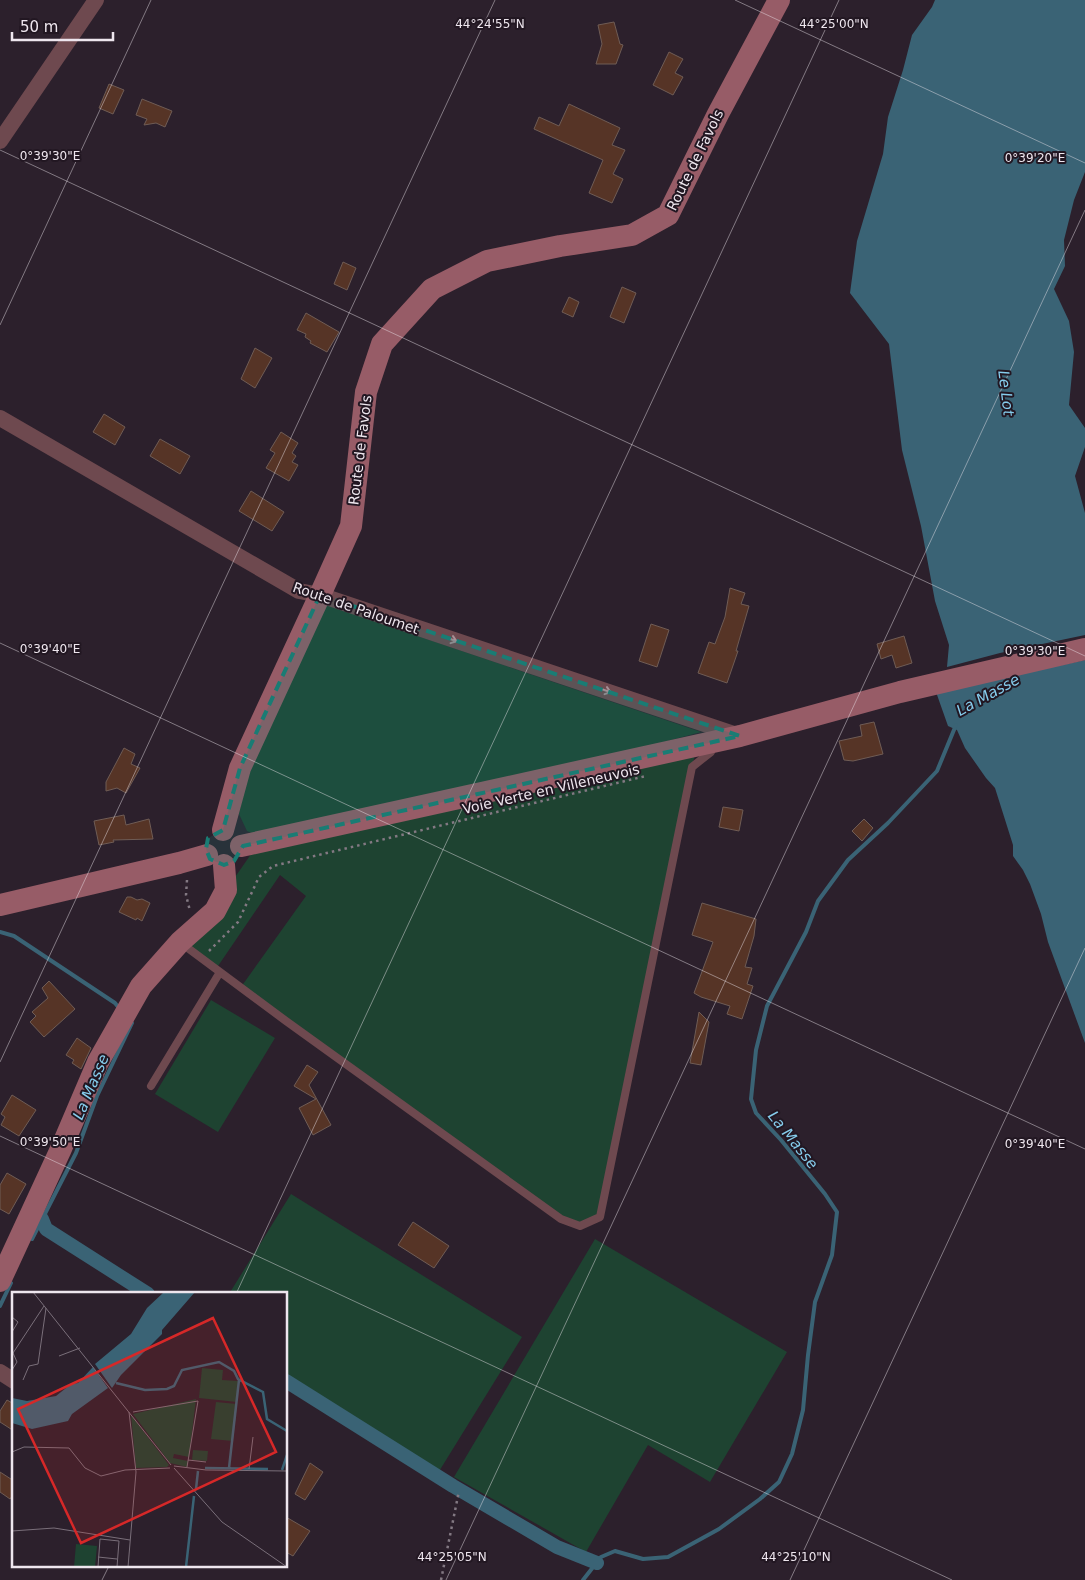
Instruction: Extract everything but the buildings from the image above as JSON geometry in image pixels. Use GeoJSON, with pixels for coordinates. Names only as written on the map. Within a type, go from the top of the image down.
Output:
{"type":"FeatureCollection","features":[{"type":"Feature","properties":{"kind":"street"},"geometry":{"type":"LineString","coordinates":[[0,141],[96,0]]}},
{"type":"Feature","properties":{"kind":"street","name":"Route de Favols"},"geometry":{"type":"LineString","coordinates":[[223,830],[240,768],[351,526],[366,392],[382,344],[432,289],[487,261],[632,234],[668,215],[718,114],[779,0]]}},
{"type":"Feature","properties":{"kind":"street","name":"Route de Paloumet"},"geometry":{"type":"LineString","coordinates":[[0,418],[299,591],[320,596],[740,736]]}},
{"type":"Feature","properties":{"kind":"street"},"geometry":{"type":"LineString","coordinates":[[241,846],[740,736],[900,692],[1085,649]]}},
{"type":"Feature","properties":{"kind":"street"},"geometry":{"type":"LineString","coordinates":[[0,905],[180,863],[216,860],[234,861],[240,852],[241,846],[237,836],[228,830],[217,831],[208,838],[206,844],[216,860],[226,890],[215,911],[180,942],[141,986],[98,1062],[60,1151],[0,1281]]}},
{"type":"Feature","properties":{"kind":"street"},"geometry":{"type":"LineString","coordinates":[[0,1372],[12,1380]]}},
{"type":"Feature","properties":{"kind":"lane"},"geometry":{"type":"LineString","coordinates":[[180,942],[561,1219],[580,1226],[600,1218],[692,766],[711,752],[713,742]]}},
{"type":"Feature","properties":{"kind":"lane"},"geometry":{"type":"LineString","coordinates":[[151,1086],[220,972]]}},
{"type":"Feature","properties":{"kind":"path","name":"Voie Verte en Villeneuvois"},"geometry":{"type":"LineString","coordinates":[[216,943],[238,922],[259,877],[273,866],[651,775]]}},
{"type":"Feature","properties":{"kind":"path"},"geometry":{"type":"LineString","coordinates":[[441,1580],[458,1491]]}},
{"type":"Feature","properties":{"kind":"highlighted area"},"geometry":{"type":"Polygon","coordinates":[[[320,595],[740,736],[243,846],[234,861],[224,865],[210,859],[206,849],[208,838],[223,830],[240,768],[320,595]]]}},
{"type":"Feature","properties":{"kind":"green space"},"geometry":{"type":"Polygon","coordinates":[[[326,605],[701,732],[589,762],[259,836],[247,831],[239,814],[249,766],[326,605]]]}},
{"type":"Feature","properties":{"kind":"green space"},"geometry":{"type":"Polygon","coordinates":[[[697,746],[600,1217],[580,1226],[561,1219],[241,987],[306,896],[280,875],[216,969],[180,942],[226,890],[258,844],[697,746]]]}},
{"type":"Feature","properties":{"kind":"green space"},"geometry":{"type":"Polygon","coordinates":[[[211,1000],[275,1038],[218,1132],[155,1094],[211,1000]]]}},
{"type":"Feature","properties":{"kind":"green space"},"geometry":{"type":"Polygon","coordinates":[[[291,1194],[522,1337],[438,1473],[288,1380],[288,1292],[230,1292],[291,1194]]]}},
{"type":"Feature","properties":{"kind":"green space"},"geometry":{"type":"Polygon","coordinates":[[[595,1239],[787,1352],[710,1482],[648,1445],[586,1552],[454,1477],[595,1239]]]}},
{"type":"Feature","properties":{"kind":"water","name":"Le Lot"},"geometry":{"type":"Polygon","coordinates":[[[935,0],[1085,0],[1085,172],[1074,200],[1064,240],[1065,266],[1054,289],[1069,321],[1074,352],[1069,405],[1085,428],[1085,447],[1075,476],[1085,513],[1085,635],[1000,653],[947,667],[949,645],[935,601],[921,526],[902,450],[889,344],[850,293],[857,241],[883,154],[888,117],[912,35],[935,0]]]}},
{"type":"Feature","properties":{"kind":"water"},"geometry":{"type":"Polygon","coordinates":[[[1085,660],[1085,1043],[1048,942],[1041,914],[1030,884],[1013,856],[1013,845],[995,788],[965,748],[957,730],[948,726],[936,692],[1085,660]]]}},
{"type":"Feature","properties":{"kind":"waterway","name":"La Masse"},"geometry":{"type":"LineString","coordinates":[[583,1580],[601,1557],[615,1551],[643,1559],[668,1557],[719,1529],[760,1499],[779,1482],[792,1454],[803,1410],[815,1302],[832,1255],[837,1212],[825,1194],[781,1140],[756,1113],[751,1099],[756,1050],[767,1006],[806,932],[818,901],[848,860],[888,823],[937,771],[956,725]]}},
{"type":"Feature","properties":{"kind":"waterway","name":"La Masse"},"geometry":{"type":"LineString","coordinates":[[0,932],[14,936],[115,1003],[119,1008]]}},
{"type":"Feature","properties":{"kind":"waterway","name":"La Masse"},"geometry":{"type":"LineString","coordinates":[[32,1239],[76,1153],[97,1096],[132,1023]]}},
{"type":"Feature","properties":{"kind":"waterway"},"geometry":{"type":"LineString","coordinates":[[42,1219],[46,1229],[145,1292]]}},
{"type":"Feature","properties":{"kind":"waterway","name":"La Masse"},"geometry":{"type":"LineString","coordinates":[[0,1306],[11,1283]]}},
{"type":"Feature","properties":{"kind":"waterway"},"geometry":{"type":"LineString","coordinates":[[288,1382],[453,1486],[557,1547],[597,1563]]}}]}
